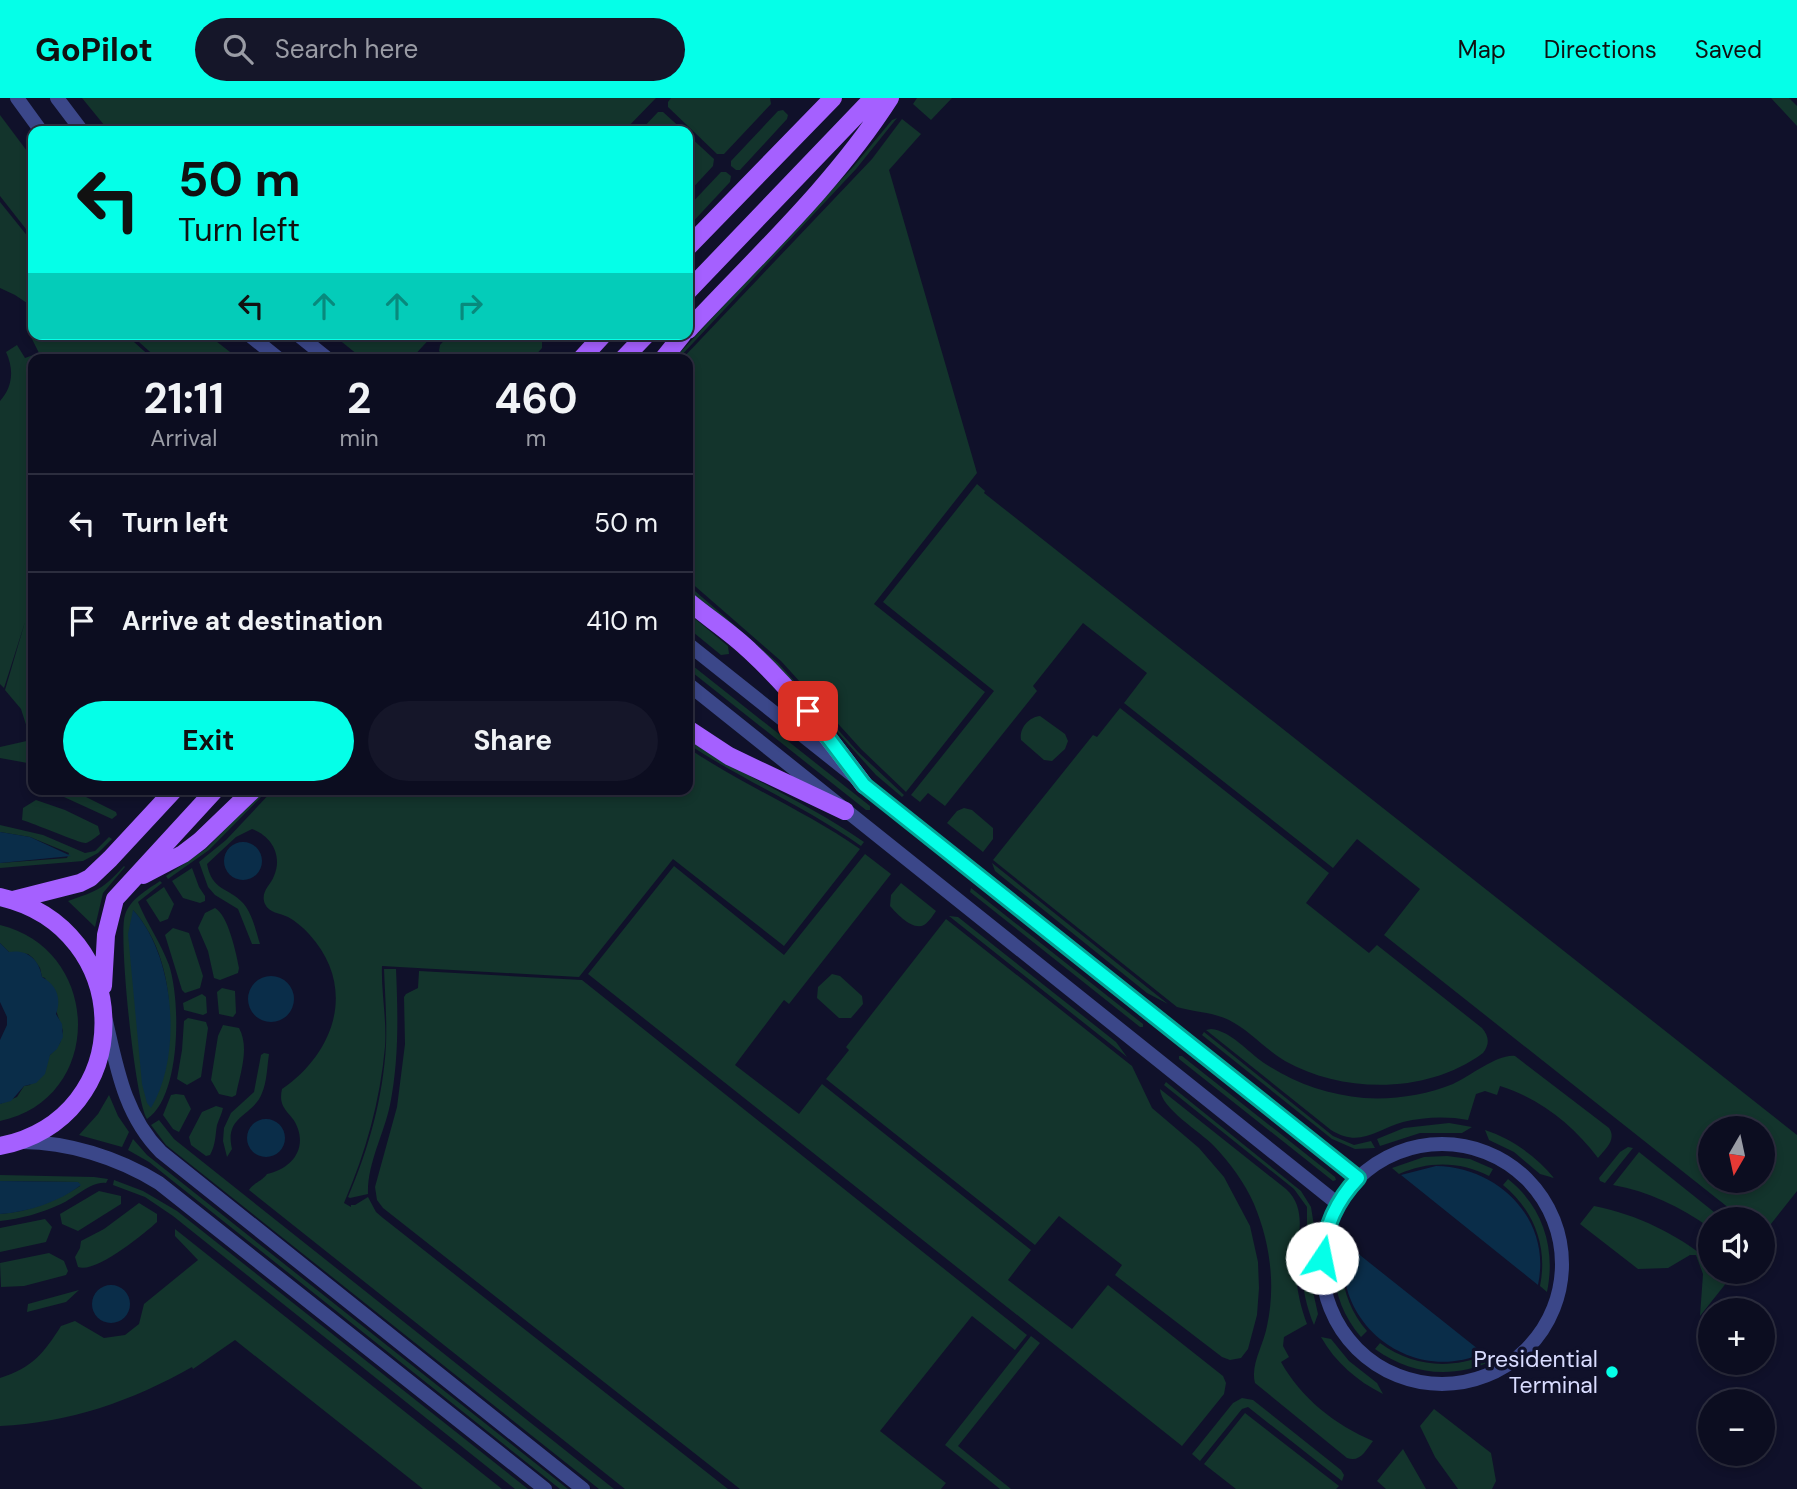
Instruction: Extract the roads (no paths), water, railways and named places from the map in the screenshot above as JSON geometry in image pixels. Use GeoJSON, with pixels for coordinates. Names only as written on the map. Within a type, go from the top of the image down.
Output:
{"type":"FeatureCollection","features":[{"type":"Feature","properties":{"kind":"main road"},"geometry":{"type":"LineString","coordinates":[[693,242],[833,98]]}},
{"type":"Feature","properties":{"kind":"main road"},"geometry":{"type":"LineString","coordinates":[[693,286],[873,98]]}},
{"type":"Feature","properties":{"kind":"main road"},"geometry":{"type":"LineString","coordinates":[[693,325],[834,174],[858,145],[890,98]]}},
{"type":"Feature","properties":{"kind":"main road"},"geometry":{"type":"LineString","coordinates":[[586,354],[598,340]]}},
{"type":"Feature","properties":{"kind":"main road"},"geometry":{"type":"LineString","coordinates":[[628,354],[641,340]]}},
{"type":"Feature","properties":{"kind":"main road"},"geometry":{"type":"LineString","coordinates":[[667,354],[678,340]]}},
{"type":"Feature","properties":{"kind":"main road"},"geometry":{"type":"LineString","coordinates":[[693,604],[750,650],[787,688],[808,711],[864,785]]}},
{"type":"Feature","properties":{"kind":"main road"},"geometry":{"type":"LineString","coordinates":[[693,732],[729,756],[845,811]]}},
{"type":"Feature","properties":{"kind":"main road"},"geometry":{"type":"LineString","coordinates":[[6,899],[80,883],[90,878],[169,795]]}},
{"type":"Feature","properties":{"kind":"main road"},"geometry":{"type":"LineString","coordinates":[[9,1144],[45,1129],[57,1120],[79,1098],[87,1085],[101,1050],[109,917],[115,900],[210,795]]}},
{"type":"Feature","properties":{"kind":"main road"},"geometry":{"type":"LineString","coordinates":[[131,881],[183,854],[248,795]]}},
{"type":"Feature","properties":{"kind":"main road"},"geometry":{"type":"LineString","coordinates":[[6,899],[27,905],[54,920],[76,942],[92,968],[103,1004]]}},
{"type":"Feature","properties":{"kind":"street"},"geometry":{"type":"LineString","coordinates":[[17,98],[37,126]]}},
{"type":"Feature","properties":{"kind":"street"},"geometry":{"type":"LineString","coordinates":[[57,98],[78,126]]}},
{"type":"Feature","properties":{"kind":"street"},"geometry":{"type":"LineString","coordinates":[[255,340],[273,354]]}},
{"type":"Feature","properties":{"kind":"street"},"geometry":{"type":"LineString","coordinates":[[304,340],[322,354]]}},
{"type":"Feature","properties":{"kind":"street"},"geometry":{"type":"LineString","coordinates":[[693,648],[1358,1178]]}},
{"type":"Feature","properties":{"kind":"street"},"geometry":{"type":"LineString","coordinates":[[693,688],[1338,1204]]}},
{"type":"Feature","properties":{"kind":"street"},"geometry":{"type":"LineString","coordinates":[[103,1004],[127,1104],[140,1129],[161,1152],[583,1489]]}},
{"type":"Feature","properties":{"kind":"street"},"geometry":{"type":"LineString","coordinates":[[9,1144],[38,1142],[100,1157],[130,1168],[159,1184],[545,1489]]}},
{"type":"Feature","properties":{"kind":"street"},"geometry":{"type":"LineString","coordinates":[[1448,1144],[1473,1148],[1497,1157],[1527,1179],[1550,1209],[1559,1232],[1563,1257],[1559,1295],[1550,1318],[1537,1339],[1509,1365],[1462,1383],[1437,1384],[1412,1380],[1377,1365],[1357,1349],[1342,1330],[1326,1296],[1322,1271],[1323,1246],[1329,1221],[1358,1178],[1376,1163],[1398,1152],[1423,1145],[1448,1144]]}},
{"type":"Feature","properties":{"kind":"water"},"geometry":{"type":"Polygon","coordinates":[[[0,832],[30,837],[71,856],[0,863],[0,832]]]}},
{"type":"Feature","properties":{"kind":"water"},"geometry":{"type":"Polygon","coordinates":[[[243,842],[256,848],[262,861],[256,874],[243,880],[230,874],[224,861],[230,848],[243,842]]]}},
{"type":"Feature","properties":{"kind":"water"},"geometry":{"type":"Polygon","coordinates":[[[133,910],[147,929],[158,952],[166,978],[170,1006],[168,1061],[151,1108],[142,1084],[128,934],[133,910]]]}},
{"type":"Feature","properties":{"kind":"water"},"geometry":{"type":"Polygon","coordinates":[[[0,943],[9,952],[21,952],[35,960],[42,977],[54,988],[58,997],[56,1014],[62,1024],[63,1037],[57,1049],[50,1055],[45,1074],[36,1083],[24,1086],[11,1101],[0,1104],[0,1040],[7,1025],[7,1017],[0,1002],[0,943]]]}},
{"type":"Feature","properties":{"kind":"water"},"geometry":{"type":"Polygon","coordinates":[[[271,976],[287,983],[294,999],[287,1015],[271,1022],[255,1015],[248,999],[255,983],[271,976]]]}},
{"type":"Feature","properties":{"kind":"water"},"geometry":{"type":"Polygon","coordinates":[[[266,1119],[279,1125],[285,1138],[279,1151],[266,1157],[253,1151],[247,1138],[253,1125],[266,1119]]]}},
{"type":"Feature","properties":{"kind":"water"},"geometry":{"type":"Polygon","coordinates":[[[1436,1166],[1459,1169],[1480,1176],[1500,1187],[1516,1202],[1537,1239],[1540,1261],[1538,1285],[1401,1175],[1436,1166]]]}},
{"type":"Feature","properties":{"kind":"water"},"geometry":{"type":"Polygon","coordinates":[[[0,1181],[78,1182],[81,1185],[43,1205],[0,1214],[0,1181]]]}},
{"type":"Feature","properties":{"kind":"water"},"geometry":{"type":"Polygon","coordinates":[[[1346,1244],[1483,1353],[1456,1361],[1429,1361],[1404,1353],[1381,1340],[1363,1321],[1350,1298],[1344,1272],[1346,1244]]]}},
{"type":"Feature","properties":{"kind":"water"},"geometry":{"type":"Polygon","coordinates":[[[111,1285],[124,1291],[130,1304],[124,1317],[111,1323],[98,1317],[92,1304],[98,1291],[111,1285]]]}},
{"type":"Feature","properties":{"kind":"place","name":"Presidential Terminal"},"geometry":{"type":"Point","coordinates":[1612,1372]}}]}
